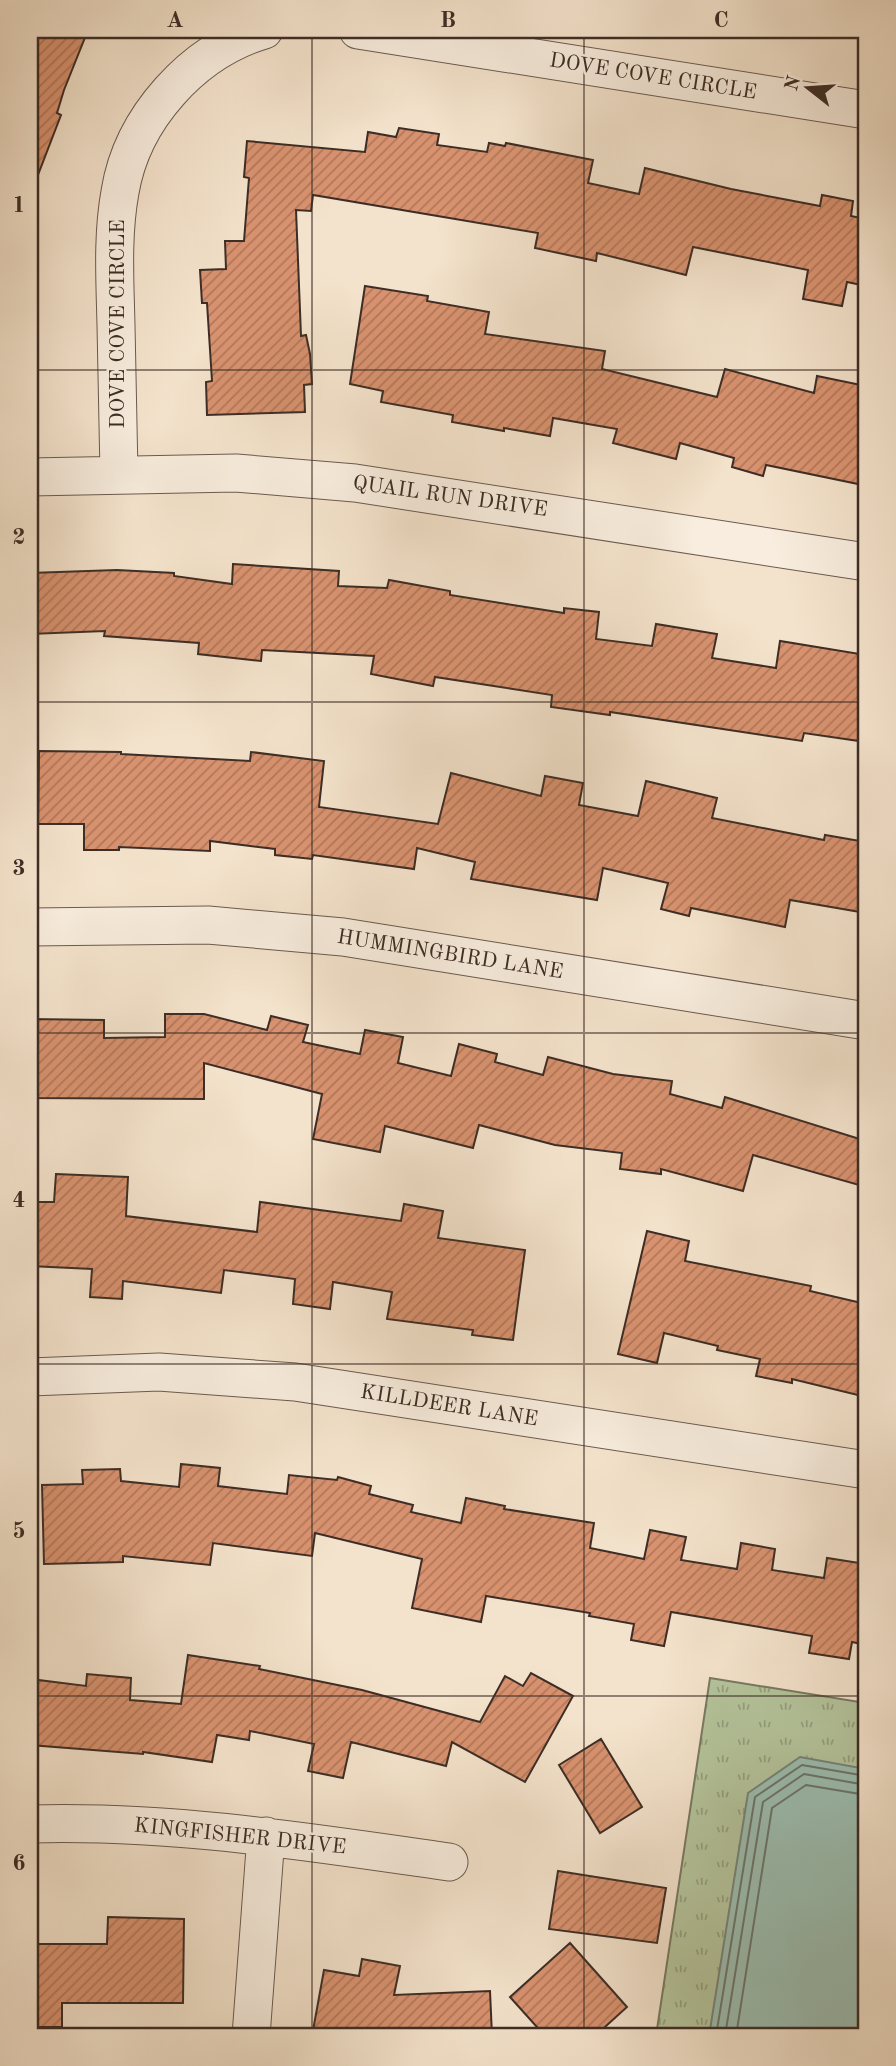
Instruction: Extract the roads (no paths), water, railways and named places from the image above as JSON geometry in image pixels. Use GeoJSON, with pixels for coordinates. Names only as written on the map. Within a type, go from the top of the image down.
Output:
{"type":"FeatureCollection","features":[{"type":"Feature","properties":{"kind":"street","name":"DOVE COVE CIRCLE"},"geometry":{"type":"LineString","coordinates":[[119,474],[114,236],[120,190],[130,156],[145,125],[181,80],[226,45],[264,30]]}},
{"type":"Feature","properties":{"kind":"street","name":"DOVE COVE CIRCLE"},"geometry":{"type":"LineString","coordinates":[[358,30],[866,110]]}},
{"type":"Feature","properties":{"kind":"street","name":"QUAIL RUN DRIVE"},"geometry":{"type":"LineString","coordinates":[[30,477],[236,473],[355,483],[866,562]]}},
{"type":"Feature","properties":{"kind":"street","name":"HUMMINGBIRD LANE"},"geometry":{"type":"LineString","coordinates":[[30,927],[208,925],[343,937],[866,1021]]}},
{"type":"Feature","properties":{"kind":"street","name":"KILLDEER LANE"},"geometry":{"type":"LineString","coordinates":[[30,1377],[159,1372],[295,1382],[866,1470]]}},
{"type":"Feature","properties":{"kind":"street","name":"KINGFISHER DRIVE"},"geometry":{"type":"LineString","coordinates":[[30,1824],[89,1822],[266,1836],[449,1862]]}},
{"type":"Feature","properties":{"kind":"street"},"geometry":{"type":"LineString","coordinates":[[251,2036],[266,1836]]}},
{"type":"Feature","properties":{"kind":"water"},"geometry":{"type":"Polygon","coordinates":[[[800,1757],[866,1769],[866,2036],[709,2036],[748,1793],[800,1757]]]}}]}
